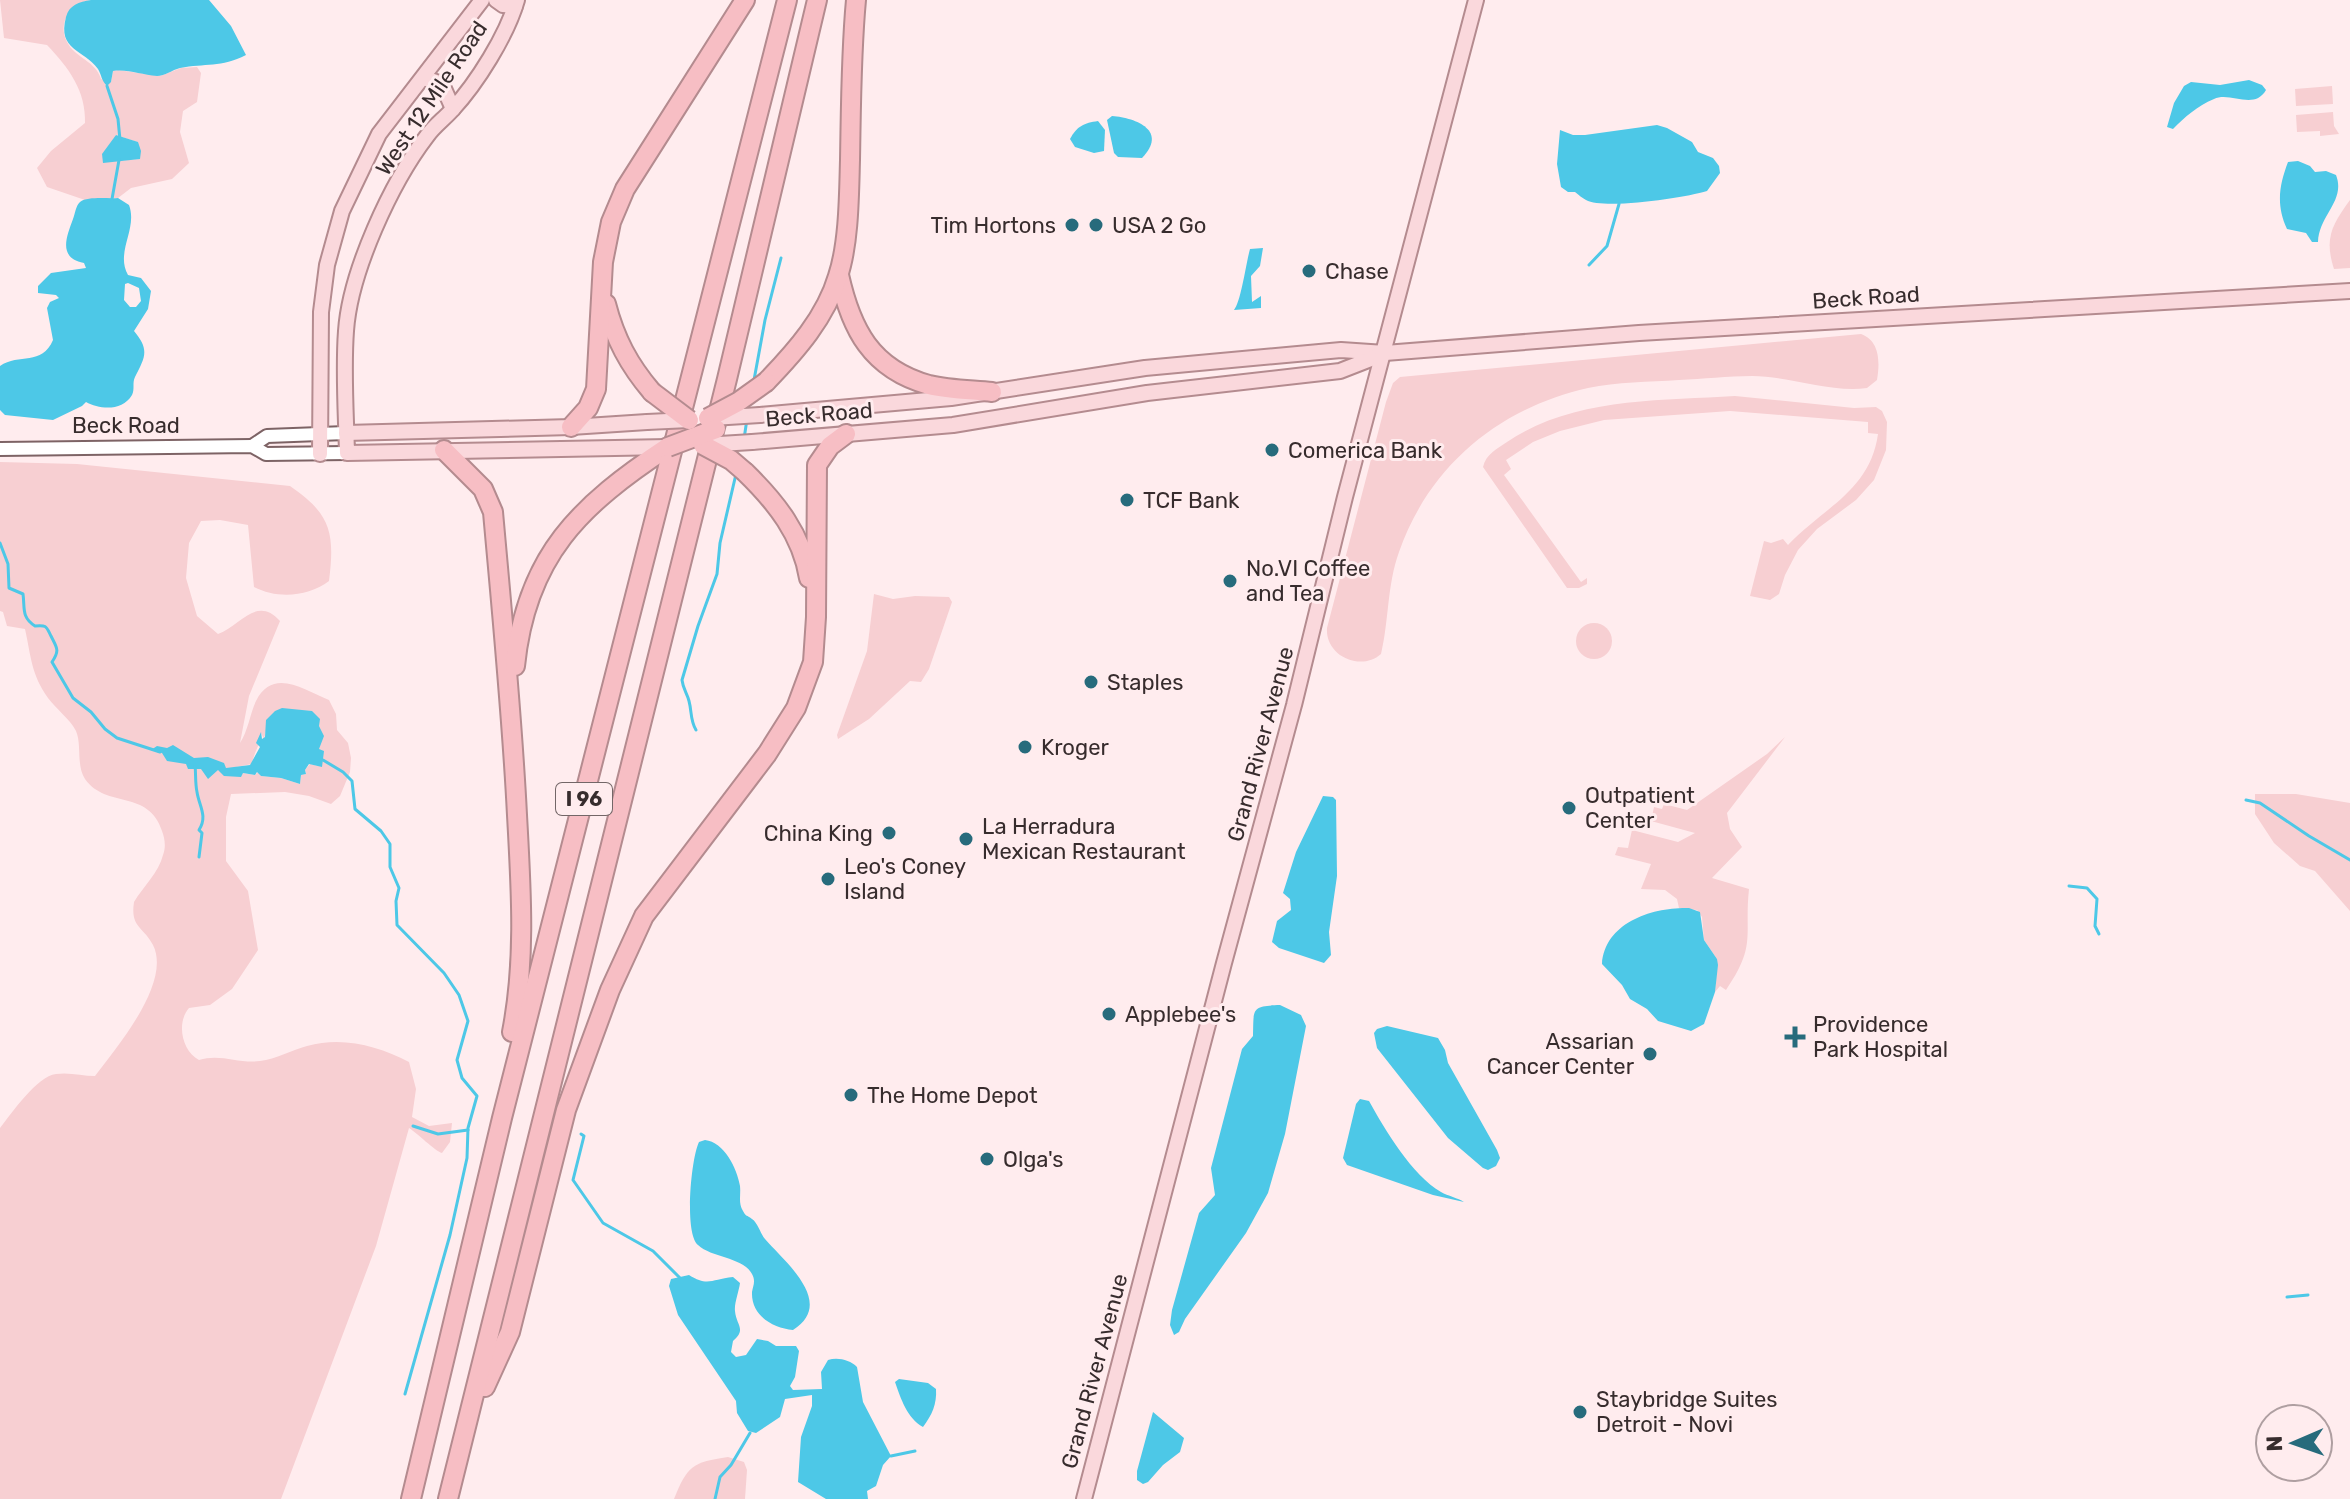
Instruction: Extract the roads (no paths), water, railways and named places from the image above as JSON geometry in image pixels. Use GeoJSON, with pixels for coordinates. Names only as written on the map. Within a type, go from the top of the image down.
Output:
{"type":"FeatureCollection","features":[{"type":"Feature","properties":{"kind":"highway"},"geometry":{"type":"LineString","coordinates":[[571,427],[588,408],[596,389],[603,262],[611,222],[625,189],[745,0]]}},
{"type":"Feature","properties":{"kind":"highway","name":"I 96"},"geometry":{"type":"LineString","coordinates":[[411,1499],[502,1118],[787,0]]}},
{"type":"Feature","properties":{"kind":"highway","name":"I 96"},"geometry":{"type":"LineString","coordinates":[[448,1499],[727,379],[817,0]]}},
{"type":"Feature","properties":{"kind":"highway"},"geometry":{"type":"LineString","coordinates":[[512,725],[517,647],[525,607],[546,561],[570,525],[636,468],[766,382],[797,350],[821,314],[839,275],[849,203],[852,45],[856,0]]}},
{"type":"Feature","properties":{"kind":"highway"},"geometry":{"type":"LineString","coordinates":[[603,262],[605,301],[614,336],[634,371],[693,432],[745,472],[768,495],[794,530],[807,568],[816,617]]}},
{"type":"Feature","properties":{"kind":"highway"},"geometry":{"type":"LineString","coordinates":[[839,275],[851,320],[876,357],[899,373],[930,385],[992,392]]}},
{"type":"Feature","properties":{"kind":"highway"},"geometry":{"type":"LineString","coordinates":[[641,448],[760,415]]}},
{"type":"Feature","properties":{"kind":"highway"},"geometry":{"type":"LineString","coordinates":[[647,422],[752,442]]}},
{"type":"Feature","properties":{"kind":"highway"},"geometry":{"type":"LineString","coordinates":[[465,1430],[510,1332],[566,1110],[610,990],[644,916],[767,754],[796,708],[813,662],[816,617],[815,477],[821,456],[846,434]]}},
{"type":"Feature","properties":{"kind":"highway"},"geometry":{"type":"LineString","coordinates":[[444,450],[483,489],[493,512],[512,725],[522,929],[520,993],[505,1070],[502,1118]]}},
{"type":"Feature","properties":{"kind":"main road","name":"West 12 Mile Road"},"geometry":{"type":"LineString","coordinates":[[320,454],[321,312],[327,265],[342,211],[379,134],[482,0]]}},
{"type":"Feature","properties":{"kind":"main road"},"geometry":{"type":"LineString","coordinates":[[496,0],[503,5],[516,3]]}},
{"type":"Feature","properties":{"kind":"main road","name":"Grand River Avenue"},"geometry":{"type":"LineString","coordinates":[[1084,1499],[1476,0]]}},
{"type":"Feature","properties":{"kind":"main road","name":"West 12 Mile Road"},"geometry":{"type":"LineString","coordinates":[[347,453],[346,330],[354,282],[377,224],[410,162],[428,134],[453,109],[489,58],[516,3]]}},
{"type":"Feature","properties":{"kind":"main road"},"geometry":{"type":"LineString","coordinates":[[424,78],[442,84],[453,109]]}},
{"type":"Feature","properties":{"kind":"main road","name":"Beck Road"},"geometry":{"type":"LineString","coordinates":[[760,415],[951,398],[1145,368],[1341,350],[1385,353],[1639,333],[2350,291]]}},
{"type":"Feature","properties":{"kind":"main road","name":"Beck Road"},"geometry":{"type":"LineString","coordinates":[[752,442],[953,425],[1147,393],[1340,371],[1385,353]]}},
{"type":"Feature","properties":{"kind":"main road","name":"Beck Road"},"geometry":{"type":"LineString","coordinates":[[346,433],[647,422]]}},
{"type":"Feature","properties":{"kind":"main road","name":"Beck Road"},"geometry":{"type":"LineString","coordinates":[[347,453],[641,448]]}},
{"type":"Feature","properties":{"kind":"street","name":"Beck Road"},"geometry":{"type":"LineString","coordinates":[[252,446],[267,436],[346,433]]}},
{"type":"Feature","properties":{"kind":"street","name":"Beck Road"},"geometry":{"type":"LineString","coordinates":[[0,449],[252,446],[266,454],[347,453]]}},
{"type":"Feature","properties":{"kind":"water"},"geometry":{"type":"Polygon","coordinates":[[[91,0],[209,0],[231,26],[246,55],[221,64],[180,68],[160,76],[113,71],[107,86],[92,62],[73,48],[65,37],[69,10],[91,0]]]}},
{"type":"Feature","properties":{"kind":"water"},"geometry":{"type":"Polygon","coordinates":[[[2249,80],[2266,90],[2261,96],[2248,100],[2220,97],[2202,105],[2173,129],[2167,127],[2174,103],[2184,86],[2191,82],[2220,85],[2249,80]]]}},
{"type":"Feature","properties":{"kind":"water"},"geometry":{"type":"Polygon","coordinates":[[[1112,116],[1139,123],[1151,133],[1149,149],[1142,158],[1118,157],[1114,153],[1107,120],[1112,116]]]}},
{"type":"Feature","properties":{"kind":"water"},"geometry":{"type":"Polygon","coordinates":[[[1098,121],[1105,130],[1104,151],[1094,153],[1075,147],[1070,139],[1075,131],[1085,124],[1098,121]]]}},
{"type":"Feature","properties":{"kind":"water"},"geometry":{"type":"Polygon","coordinates":[[[1657,125],[1692,142],[1698,152],[1713,158],[1720,173],[1707,191],[1663,200],[1609,204],[1586,200],[1561,187],[1557,164],[1560,130],[1585,135],[1657,125]]]}},
{"type":"Feature","properties":{"kind":"water"},"geometry":{"type":"Polygon","coordinates":[[[116,135],[138,142],[140,159],[103,163],[102,154],[116,135]]]}},
{"type":"Feature","properties":{"kind":"water"},"geometry":{"type":"Polygon","coordinates":[[[2298,161],[2315,172],[2326,171],[2336,175],[2338,193],[2319,232],[2318,242],[2312,242],[2306,233],[2287,229],[2281,212],[2281,187],[2288,162],[2298,161]]]}},
{"type":"Feature","properties":{"kind":"water"},"geometry":{"type":"Polygon","coordinates":[[[118,198],[129,205],[131,214],[124,258],[128,275],[141,278],[151,291],[148,309],[134,331],[142,343],[144,354],[134,379],[132,395],[122,404],[110,408],[86,402],[53,420],[5,415],[0,410],[0,366],[43,353],[53,340],[47,308],[50,302],[59,298],[38,293],[38,286],[51,273],[86,268],[84,263],[70,257],[66,246],[78,205],[88,199],[118,198]],[[125,284],[124,300],[130,307],[136,307],[141,301],[139,288],[125,284]]]}},
{"type":"Feature","properties":{"kind":"water"},"geometry":{"type":"Polygon","coordinates":[[[1263,248],[1260,266],[1251,276],[1252,302],[1261,296],[1261,308],[1234,310],[1250,249],[1263,248]]]}},
{"type":"Feature","properties":{"kind":"water"},"geometry":{"type":"Polygon","coordinates":[[[282,708],[312,711],[320,719],[319,726],[324,736],[319,749],[324,751],[322,767],[309,764],[306,774],[301,775],[300,784],[261,776],[257,772],[255,775],[243,773],[241,777],[224,776],[218,770],[208,779],[201,769],[188,769],[186,764],[167,761],[162,753],[151,750],[157,746],[167,748],[173,745],[194,758],[208,757],[224,763],[226,768],[250,765],[260,747],[256,743],[261,732],[262,739],[265,737],[266,720],[282,708]]]}},
{"type":"Feature","properties":{"kind":"water"},"geometry":{"type":"Polygon","coordinates":[[[1323,796],[1336,800],[1337,876],[1329,932],[1331,955],[1324,963],[1279,948],[1272,942],[1277,921],[1291,910],[1290,899],[1283,893],[1296,852],[1323,796]]]}},
{"type":"Feature","properties":{"kind":"water"},"geometry":{"type":"Polygon","coordinates":[[[1689,908],[1700,912],[1704,940],[1718,965],[1715,992],[1704,1024],[1691,1031],[1658,1021],[1647,1009],[1630,999],[1622,985],[1602,964],[1612,937],[1633,920],[1661,910],[1689,908]]]}},
{"type":"Feature","properties":{"kind":"water"},"geometry":{"type":"Polygon","coordinates":[[[1280,1005],[1301,1015],[1306,1026],[1285,1134],[1268,1193],[1246,1233],[1174,1335],[1170,1325],[1172,1310],[1199,1213],[1215,1195],[1211,1168],[1242,1049],[1253,1036],[1256,1011],[1263,1006],[1280,1005]]]}},
{"type":"Feature","properties":{"kind":"water"},"geometry":{"type":"Polygon","coordinates":[[[1387,1026],[1438,1038],[1448,1063],[1497,1150],[1500,1158],[1496,1166],[1488,1170],[1483,1168],[1448,1138],[1377,1048],[1374,1033],[1387,1026]]]}},
{"type":"Feature","properties":{"kind":"water"},"geometry":{"type":"Polygon","coordinates":[[[1360,1099],[1369,1101],[1391,1138],[1420,1175],[1441,1192],[1464,1202],[1433,1195],[1347,1165],[1343,1158],[1356,1104],[1360,1099]]]}},
{"type":"Feature","properties":{"kind":"water"},"geometry":{"type":"Polygon","coordinates":[[[705,1140],[724,1151],[733,1164],[743,1211],[803,1283],[810,1308],[805,1319],[793,1330],[778,1327],[759,1314],[753,1300],[754,1279],[748,1268],[711,1253],[698,1245],[694,1238],[690,1212],[691,1179],[699,1142],[705,1140]]]}},
{"type":"Feature","properties":{"kind":"water"},"geometry":{"type":"Polygon","coordinates":[[[689,1275],[706,1281],[733,1277],[740,1283],[735,1308],[740,1330],[731,1352],[736,1357],[746,1355],[757,1339],[776,1346],[796,1346],[799,1351],[795,1377],[790,1386],[793,1390],[822,1389],[821,1372],[828,1360],[844,1360],[857,1367],[863,1402],[891,1456],[883,1465],[876,1486],[867,1491],[868,1499],[826,1499],[798,1482],[801,1437],[812,1406],[812,1395],[785,1399],[780,1417],[756,1433],[748,1431],[737,1413],[736,1401],[678,1315],[669,1286],[671,1279],[689,1275]]]}},
{"type":"Feature","properties":{"kind":"water"},"geometry":{"type":"Polygon","coordinates":[[[899,1379],[928,1383],[936,1389],[933,1409],[923,1427],[905,1408],[895,1382],[899,1379]]]}},
{"type":"Feature","properties":{"kind":"water"},"geometry":{"type":"Polygon","coordinates":[[[1153,1412],[1184,1438],[1180,1452],[1143,1484],[1137,1480],[1137,1471],[1153,1412]]]}},
{"type":"Feature","properties":{"kind":"waterway"},"geometry":{"type":"LineString","coordinates":[[107,86],[118,119],[120,140]]}},
{"type":"Feature","properties":{"kind":"waterway"},"geometry":{"type":"LineString","coordinates":[[112,199],[119,160]]}},
{"type":"Feature","properties":{"kind":"waterway"},"geometry":{"type":"LineString","coordinates":[[1589,265],[1607,246],[1619,204]]}},
{"type":"Feature","properties":{"kind":"waterway"},"geometry":{"type":"LineString","coordinates":[[754,380],[781,258]]}},
{"type":"Feature","properties":{"kind":"waterway"},"geometry":{"type":"LineString","coordinates":[[744,439],[747,419]]}},
{"type":"Feature","properties":{"kind":"waterway"},"geometry":{"type":"LineString","coordinates":[[696,730],[682,680],[717,574],[720,543],[736,474]]}},
{"type":"Feature","properties":{"kind":"waterway"},"geometry":{"type":"LineString","coordinates":[[0,543],[8,564],[9,588],[23,594],[24,612],[31,623],[48,630],[57,649],[52,662],[73,698],[117,738],[160,752]]}},
{"type":"Feature","properties":{"kind":"waterway"},"geometry":{"type":"LineString","coordinates":[[323,760],[352,781],[355,809],[381,831],[390,844],[390,867],[399,888],[397,925],[444,973],[459,995],[468,1021],[457,1060],[462,1078],[477,1096],[468,1128],[467,1158],[450,1235],[405,1394]]}},
{"type":"Feature","properties":{"kind":"waterway"},"geometry":{"type":"LineString","coordinates":[[195,765],[196,789],[203,816],[199,830],[202,833],[199,857]]}},
{"type":"Feature","properties":{"kind":"waterway"},"geometry":{"type":"LineString","coordinates":[[2246,800],[2260,803],[2350,860]]}},
{"type":"Feature","properties":{"kind":"waterway"},"geometry":{"type":"LineString","coordinates":[[2069,886],[2087,888],[2097,899],[2095,926],[2099,934]]}},
{"type":"Feature","properties":{"kind":"waterway"},"geometry":{"type":"LineString","coordinates":[[413,1126],[438,1134],[468,1130]]}},
{"type":"Feature","properties":{"kind":"waterway"},"geometry":{"type":"LineString","coordinates":[[581,1134],[584,1136],[573,1180],[603,1223],[653,1251],[680,1278]]}},
{"type":"Feature","properties":{"kind":"waterway"},"geometry":{"type":"LineString","coordinates":[[2287,1297],[2308,1295]]}},
{"type":"Feature","properties":{"kind":"waterway"},"geometry":{"type":"LineString","coordinates":[[715,1499],[720,1477],[750,1433]]}},
{"type":"Feature","properties":{"kind":"waterway"},"geometry":{"type":"LineString","coordinates":[[891,1456],[915,1451]]}},
{"type":"Feature","properties":{"kind":"place","name":"Tim Hortons"},"geometry":{"type":"Point","coordinates":[1072,225]}},
{"type":"Feature","properties":{"kind":"place","name":"USA 2 Go"},"geometry":{"type":"Point","coordinates":[1096,225]}},
{"type":"Feature","properties":{"kind":"place","name":"Chase"},"geometry":{"type":"Point","coordinates":[1309,271]}},
{"type":"Feature","properties":{"kind":"place","name":"Comerica Bank"},"geometry":{"type":"Point","coordinates":[1272,450]}},
{"type":"Feature","properties":{"kind":"place","name":"TCF Bank"},"geometry":{"type":"Point","coordinates":[1127,500]}},
{"type":"Feature","properties":{"kind":"place","name":"No.VI Coffee and Tea"},"geometry":{"type":"Point","coordinates":[1230,581]}},
{"type":"Feature","properties":{"kind":"place","name":"Staples"},"geometry":{"type":"Point","coordinates":[1091,682]}},
{"type":"Feature","properties":{"kind":"place","name":"Kroger"},"geometry":{"type":"Point","coordinates":[1025,747]}},
{"type":"Feature","properties":{"kind":"place","name":"Outpatient Center"},"geometry":{"type":"Point","coordinates":[1569,808]}},
{"type":"Feature","properties":{"kind":"place","name":"China King"},"geometry":{"type":"Point","coordinates":[889,833]}},
{"type":"Feature","properties":{"kind":"place","name":"La Herradura Mexican Restaurant"},"geometry":{"type":"Point","coordinates":[966,839]}},
{"type":"Feature","properties":{"kind":"place","name":"Leo's Coney Island"},"geometry":{"type":"Point","coordinates":[828,879]}},
{"type":"Feature","properties":{"kind":"place","name":"Applebee's"},"geometry":{"type":"Point","coordinates":[1109,1014]}},
{"type":"Feature","properties":{"kind":"place","name":"Providence Park Hospital"},"geometry":{"type":"Point","coordinates":[1795,1037]}},
{"type":"Feature","properties":{"kind":"place","name":"Assarian Cancer Center"},"geometry":{"type":"Point","coordinates":[1650,1054]}},
{"type":"Feature","properties":{"kind":"place","name":"The Home Depot"},"geometry":{"type":"Point","coordinates":[851,1095]}},
{"type":"Feature","properties":{"kind":"place","name":"Olga's"},"geometry":{"type":"Point","coordinates":[987,1159]}},
{"type":"Feature","properties":{"kind":"place","name":"Staybridge Suites Detroit - Novi"},"geometry":{"type":"Point","coordinates":[1580,1412]}}]}
